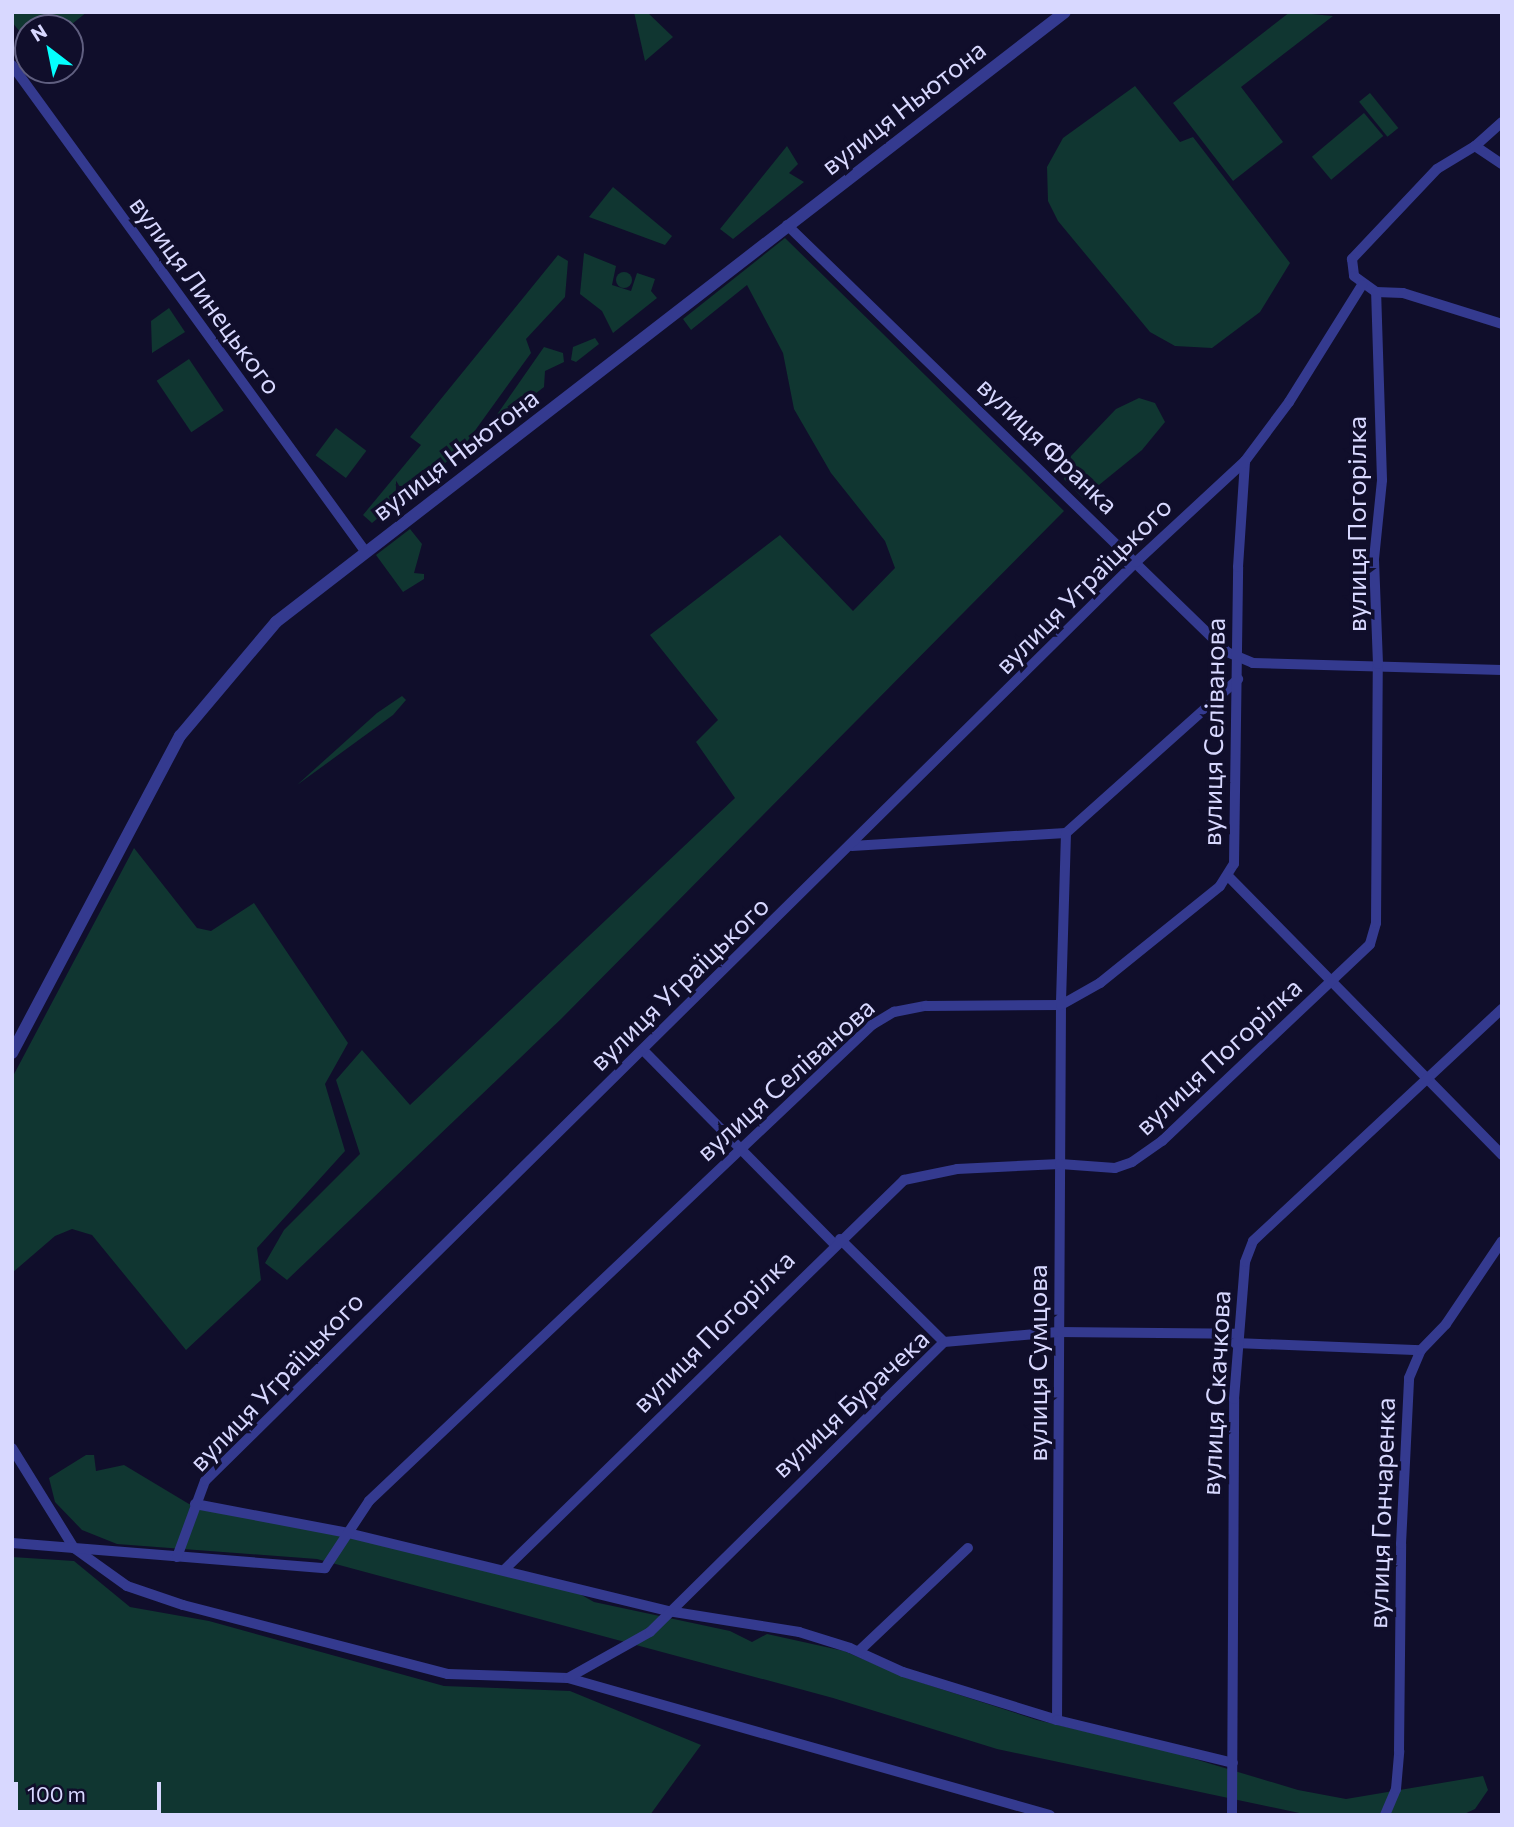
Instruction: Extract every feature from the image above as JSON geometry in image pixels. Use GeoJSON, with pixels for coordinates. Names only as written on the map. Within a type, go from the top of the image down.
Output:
{"type":"FeatureCollection","features":[{"type":"Feature","properties":{"kind":"street","name":"вулиця Ньютона"},"geometry":{"type":"LineString","coordinates":[[12,1053],[180,736],[276,622],[1065,12]]}},
{"type":"Feature","properties":{"kind":"street","name":"вулиця Линецького"},"geometry":{"type":"LineString","coordinates":[[12,65],[365,551]]}},
{"type":"Feature","properties":{"kind":"street"},"geometry":{"type":"LineString","coordinates":[[1502,122],[1475,146],[1437,169],[1352,260],[1354,276],[1362,285],[1376,292],[1403,293],[1502,324]]}},
{"type":"Feature","properties":{"kind":"street"},"geometry":{"type":"LineString","coordinates":[[1475,146],[1502,164]]}},
{"type":"Feature","properties":{"kind":"street","name":"вулиця Франка"},"geometry":{"type":"LineString","coordinates":[[788,225],[1238,659]]}},
{"type":"Feature","properties":{"kind":"street"},"geometry":{"type":"LineString","coordinates":[[1245,461],[1289,402],[1362,285]]}},
{"type":"Feature","properties":{"kind":"street","name":"вулиця Погорілка"},"geometry":{"type":"LineString","coordinates":[[505,1570],[837,1241],[878,1202],[916,1174],[1060,1164],[1115,1168],[1149,1152],[1333,981],[1375,934],[1378,664],[1374,559],[1382,481],[1376,292]]}},
{"type":"Feature","properties":{"kind":"street","name":"вулиця Уграїцького"},"geometry":{"type":"LineString","coordinates":[[177,1557],[205,1481],[340,1344],[852,846],[1136,562],[1245,461]]}},
{"type":"Feature","properties":{"kind":"street","name":"вулиця Селіванова"},"geometry":{"type":"LineString","coordinates":[[177,1557],[325,1568],[369,1501],[872,1025],[894,1012],[926,1006],[1060,1004],[1100,983],[1229,877],[1234,864],[1238,567],[1245,461]]}},
{"type":"Feature","properties":{"kind":"street"},"geometry":{"type":"LineString","coordinates":[[1238,659],[1295,665],[1378,664],[1502,670]]}},
{"type":"Feature","properties":{"kind":"street"},"geometry":{"type":"LineString","coordinates":[[852,846],[1066,833],[1238,679]]}},
{"type":"Feature","properties":{"kind":"street","name":"вулиця Сумцова"},"geometry":{"type":"LineString","coordinates":[[1057,1720],[1060,1004],[1066,833]]}},
{"type":"Feature","properties":{"kind":"street"},"geometry":{"type":"LineString","coordinates":[[1229,877],[1502,1155]]}},
{"type":"Feature","properties":{"kind":"street","name":"вулиця Скачкова"},"geometry":{"type":"LineString","coordinates":[[1232,1815],[1236,1339],[1242,1279],[1253,1241],[1502,1009]]}},
{"type":"Feature","properties":{"kind":"street"},"geometry":{"type":"LineString","coordinates":[[643,1051],[738,1150],[944,1342]]}},
{"type":"Feature","properties":{"kind":"street","name":"вулиця Гончаренка"},"geometry":{"type":"LineString","coordinates":[[1385,1815],[1396,1790],[1399,1751],[1405,1409],[1409,1378],[1422,1350],[1446,1324],[1502,1241]]}},
{"type":"Feature","properties":{"kind":"street","name":"вулиця Бурачека"},"geometry":{"type":"LineString","coordinates":[[568,1678],[650,1632],[668,1611],[944,1342],[1058,1332],[1422,1350]]}},
{"type":"Feature","properties":{"kind":"street"},"geometry":{"type":"LineString","coordinates":[[12,1448],[74,1548],[127,1586],[209,1612],[448,1674],[568,1678],[1050,1815]]}},
{"type":"Feature","properties":{"kind":"street"},"geometry":{"type":"LineString","coordinates":[[195,1504],[348,1534],[668,1611],[799,1632],[859,1651],[903,1672],[1057,1720],[1233,1763]]}},
{"type":"Feature","properties":{"kind":"street"},"geometry":{"type":"LineString","coordinates":[[12,1543],[177,1557]]}},
{"type":"Feature","properties":{"kind":"street"},"geometry":{"type":"LineString","coordinates":[[859,1651],[968,1548]]}},
{"type":"Feature","properties":{"kind":"green space"},"geometry":{"type":"Polygon","coordinates":[[[12,12],[87,12],[84,14],[14,14],[14,24],[12,12]]]}},
{"type":"Feature","properties":{"kind":"green space"},"geometry":{"type":"Polygon","coordinates":[[[634,12],[647,12],[673,37],[645,61],[634,12]]]}},
{"type":"Feature","properties":{"kind":"green space"},"geometry":{"type":"Polygon","coordinates":[[[1290,12],[1333,16],[1241,87],[1283,142],[1233,181],[1173,103],[1290,12]]]}},
{"type":"Feature","properties":{"kind":"green space"},"geometry":{"type":"Polygon","coordinates":[[[1135,86],[1180,142],[1193,137],[1290,263],[1260,312],[1212,348],[1175,346],[1150,332],[1058,221],[1048,201],[1047,167],[1063,138],[1135,86]]]}},
{"type":"Feature","properties":{"kind":"green space"},"geometry":{"type":"Polygon","coordinates":[[[1370,93],[1398,128],[1387,137],[1359,102],[1370,93]]]}},
{"type":"Feature","properties":{"kind":"green space"},"geometry":{"type":"Polygon","coordinates":[[[1364,113],[1383,136],[1331,180],[1312,157],[1364,113]]]}},
{"type":"Feature","properties":{"kind":"green space"},"geometry":{"type":"Polygon","coordinates":[[[787,146],[798,164],[789,173],[804,182],[733,239],[720,229],[787,146]]]}},
{"type":"Feature","properties":{"kind":"green space"},"geometry":{"type":"Polygon","coordinates":[[[613,187],[672,236],[665,245],[589,217],[613,187]]]}},
{"type":"Feature","properties":{"kind":"green space"},"geometry":{"type":"Polygon","coordinates":[[[785,238],[1064,511],[561,1019],[287,1280],[265,1263],[284,1230],[360,1154],[336,1080],[362,1050],[410,1105],[735,798],[696,742],[718,720],[650,635],[780,535],[853,611],[895,568],[885,541],[831,473],[794,409],[783,353],[747,285],[691,330],[683,319],[785,238]]]}},
{"type":"Feature","properties":{"kind":"green space"},"geometry":{"type":"Polygon","coordinates":[[[584,253],[616,266],[612,285],[631,291],[637,273],[655,279],[651,291],[657,298],[613,333],[602,311],[580,294],[584,253]]]}},
{"type":"Feature","properties":{"kind":"green space"},"geometry":{"type":"Polygon","coordinates":[[[558,255],[568,261],[565,297],[526,339],[531,353],[461,450],[372,523],[363,515],[421,445],[410,437],[558,255]]]}},
{"type":"Feature","properties":{"kind":"green space"},"geometry":{"type":"Polygon","coordinates":[[[624,272],[632,280],[624,288],[616,280],[624,272]]]}},
{"type":"Feature","properties":{"kind":"green space"},"geometry":{"type":"Polygon","coordinates":[[[169,308],[185,332],[152,353],[151,321],[169,308]]]}},
{"type":"Feature","properties":{"kind":"green space"},"geometry":{"type":"Polygon","coordinates":[[[595,338],[599,344],[576,362],[571,360],[573,347],[595,338]]]}},
{"type":"Feature","properties":{"kind":"green space"},"geometry":{"type":"Polygon","coordinates":[[[544,347],[563,353],[564,362],[545,371],[544,387],[500,421],[496,416],[544,347]]]}},
{"type":"Feature","properties":{"kind":"green space"},"geometry":{"type":"Polygon","coordinates":[[[189,359],[224,410],[191,432],[157,381],[189,359]]]}},
{"type":"Feature","properties":{"kind":"green space"},"geometry":{"type":"Polygon","coordinates":[[[1139,398],[1155,403],[1165,422],[1142,450],[1083,498],[1064,479],[1071,456],[1116,409],[1139,398]]]}},
{"type":"Feature","properties":{"kind":"green space"},"geometry":{"type":"Polygon","coordinates":[[[336,428],[366,451],[346,478],[316,455],[336,428]]]}},
{"type":"Feature","properties":{"kind":"green space"},"geometry":{"type":"Polygon","coordinates":[[[410,529],[422,544],[414,573],[424,574],[424,579],[403,592],[376,555],[410,529]]]}},
{"type":"Feature","properties":{"kind":"green space"},"geometry":{"type":"Polygon","coordinates":[[[402,696],[406,700],[393,715],[297,785],[377,713],[402,696]]]}},
{"type":"Feature","properties":{"kind":"green space"},"geometry":{"type":"Polygon","coordinates":[[[134,848],[197,928],[211,931],[254,903],[348,1043],[325,1084],[345,1151],[257,1248],[261,1280],[186,1350],[92,1235],[72,1229],[55,1236],[12,1273],[12,1078],[134,848]]]}},
{"type":"Feature","properties":{"kind":"green space"},"geometry":{"type":"Polygon","coordinates":[[[86,1455],[94,1455],[96,1471],[124,1465],[189,1504],[283,1520],[578,1593],[594,1602],[730,1631],[752,1642],[767,1634],[844,1651],[907,1678],[1037,1720],[1168,1751],[1298,1790],[1346,1799],[1483,1776],[1488,1790],[1475,1809],[1462,1815],[1309,1815],[997,1749],[833,1698],[317,1559],[117,1544],[82,1530],[55,1502],[49,1478],[86,1455]]]}},
{"type":"Feature","properties":{"kind":"green space"},"geometry":{"type":"Polygon","coordinates":[[[12,1557],[74,1561],[130,1607],[209,1621],[444,1686],[570,1691],[701,1745],[650,1815],[12,1815],[12,1557]]]}}]}
